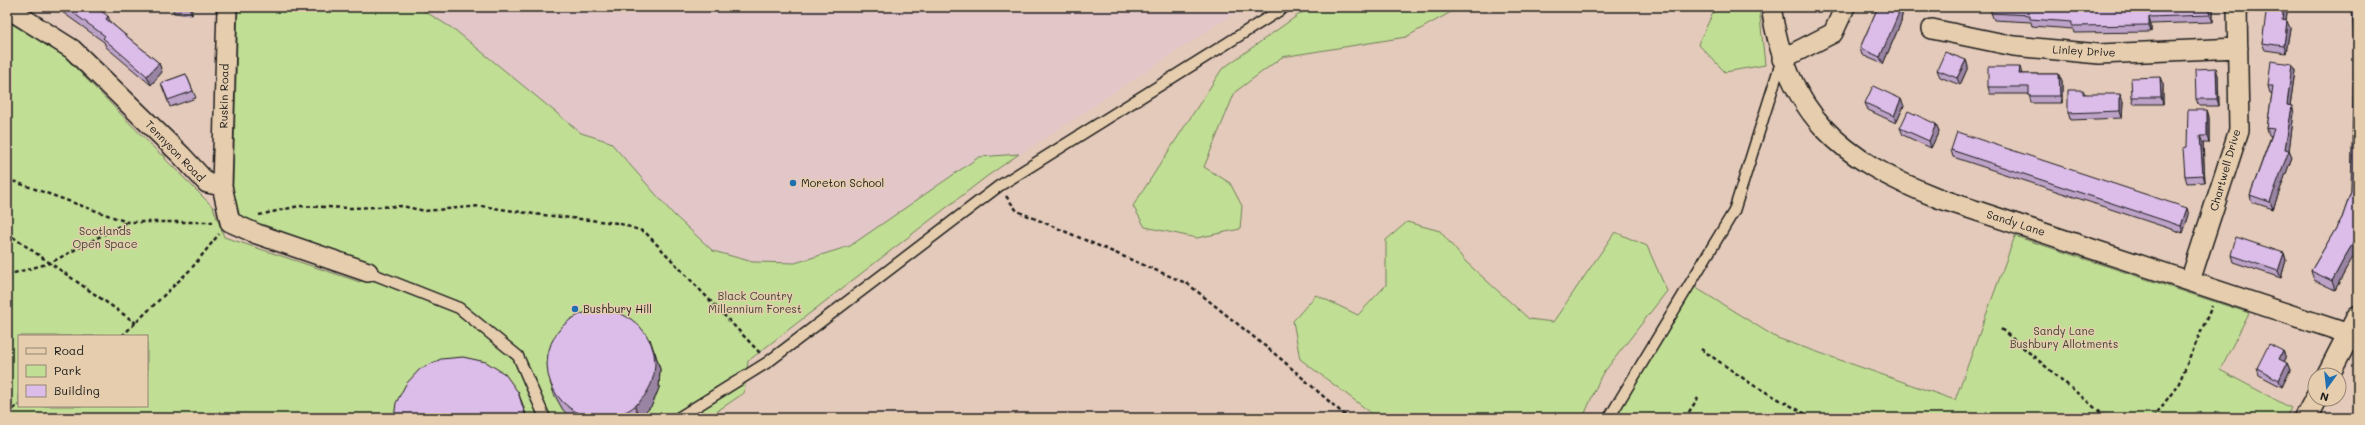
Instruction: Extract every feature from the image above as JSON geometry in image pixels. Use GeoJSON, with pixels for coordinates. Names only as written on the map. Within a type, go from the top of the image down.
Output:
{"type":"FeatureCollection","features":[{"type":"Feature","properties":{"kind":"street","name":"Ruskin Road"},"geometry":{"type":"LineString","coordinates":[[222,186],[227,7]]}},
{"type":"Feature","properties":{"kind":"street","name":"Sandy Lane"},"geometry":{"type":"LineString","coordinates":[[1771,7],[1775,38],[1782,59],[1802,99],[1824,128],[1857,158],[1878,171],[1938,198],[2190,281],[2354,326]]}},
{"type":"Feature","properties":{"kind":"street"},"geometry":{"type":"LineString","coordinates":[[1782,59],[1833,33],[1845,7]]}},
{"type":"Feature","properties":{"kind":"street","name":"Chartwell Drive"},"geometry":{"type":"LineString","coordinates":[[2190,281],[2239,130],[2237,7]]}},
{"type":"Feature","properties":{"kind":"street","name":"Tennyson Road"},"geometry":{"type":"LineString","coordinates":[[7,8],[72,49],[181,155],[206,183],[222,186]]}},
{"type":"Feature","properties":{"kind":"street","name":"Linley Drive"},"geometry":{"type":"LineString","coordinates":[[1932,29],[2014,46],[2099,54],[2238,48]]}},
{"type":"Feature","properties":{"kind":"street"},"geometry":{"type":"LineString","coordinates":[[222,186],[230,222],[257,234],[368,272]]}},
{"type":"Feature","properties":{"kind":"street"},"geometry":{"type":"LineString","coordinates":[[2332,367],[2354,326]]}},
{"type":"Feature","properties":{"kind":"street"},"geometry":{"type":"LineString","coordinates":[[2306,418],[2312,407]]}},
{"type":"Feature","properties":{"kind":"lane"},"geometry":{"type":"LineString","coordinates":[[678,418],[768,362],[999,186],[1285,7]]}},
{"type":"Feature","properties":{"kind":"lane"},"geometry":{"type":"LineString","coordinates":[[1609,418],[1734,210],[1782,59]]}},
{"type":"Feature","properties":{"kind":"lane"},"geometry":{"type":"LineString","coordinates":[[368,272],[459,308],[518,356],[545,418]]}},
{"type":"Feature","properties":{"kind":"path"},"geometry":{"type":"LineString","coordinates":[[7,179],[127,222],[230,222],[299,206],[351,208],[402,206],[425,211],[481,206],[534,214],[618,223],[645,232],[768,362]]}},
{"type":"Feature","properties":{"kind":"path"},"geometry":{"type":"LineString","coordinates":[[999,186],[1017,211],[1188,284],[1281,359],[1348,418]]}},
{"type":"Feature","properties":{"kind":"path"},"geometry":{"type":"LineString","coordinates":[[7,275],[50,263],[127,222]]}},
{"type":"Feature","properties":{"kind":"path"},"geometry":{"type":"LineString","coordinates":[[123,335],[191,269],[230,222]]}},
{"type":"Feature","properties":{"kind":"path"},"geometry":{"type":"LineString","coordinates":[[7,233],[136,323]]}},
{"type":"Feature","properties":{"kind":"path"},"geometry":{"type":"LineString","coordinates":[[2153,418],[2178,385],[2219,290]]}},
{"type":"Feature","properties":{"kind":"path"},"geometry":{"type":"LineString","coordinates":[[2001,329],[2107,418]]}},
{"type":"Feature","properties":{"kind":"path"},"geometry":{"type":"LineString","coordinates":[[1701,349],[1753,385],[1813,418]]}},
{"type":"Feature","properties":{"kind":"path"},"geometry":{"type":"LineString","coordinates":[[1685,418],[1698,398]]}},
{"type":"Feature","properties":{"kind":"path"},"geometry":{"type":"LineString","coordinates":[[7,413],[18,406]]}},
{"type":"Feature","properties":{"kind":"shaded area","name":"Moreton School"},"geometry":{"type":"Polygon","coordinates":[[[383,7],[1244,7],[986,177],[748,361],[383,7]]]}},
{"type":"Feature","properties":{"kind":"green space"},"geometry":{"type":"Polygon","coordinates":[[[238,7],[418,7],[455,30],[581,133],[610,142],[673,214],[713,251],[753,262],[795,263],[850,246],[979,157],[1019,154],[986,177],[748,361],[744,393],[707,418],[7,418],[7,21],[64,56],[160,154],[165,156],[165,159],[213,207],[224,237],[360,282],[370,266],[232,218],[238,7]]]}},
{"type":"Feature","properties":{"kind":"green space"},"geometry":{"type":"Polygon","coordinates":[[[1317,7],[1460,7],[1406,37],[1282,57],[1235,92],[1204,167],[1230,183],[1242,206],[1240,229],[1197,238],[1145,227],[1133,206],[1222,69],[1301,13],[1317,7]]]}},
{"type":"Feature","properties":{"kind":"green space"},"geometry":{"type":"Polygon","coordinates":[[[1714,7],[1759,7],[1765,65],[1725,72],[1698,44],[1713,13],[1714,7]]]}},
{"type":"Feature","properties":{"kind":"green space"},"geometry":{"type":"Polygon","coordinates":[[[1407,222],[1440,231],[1466,262],[1529,319],[1553,322],[1615,232],[1647,246],[1667,291],[1601,376],[1583,418],[1378,418],[1300,359],[1293,321],[1316,295],[1358,315],[1386,285],[1386,240],[1407,222]]]}},
{"type":"Feature","properties":{"kind":"green space","name":"Sandy Lane Bushbury Allotments"},"geometry":{"type":"Polygon","coordinates":[[[2015,236],[2249,313],[2220,370],[2291,408],[2285,418],[1615,418],[1693,286],[1777,338],[1955,400],[2015,236]]]}},
{"type":"Feature","properties":{"kind":"building"},"geometry":{"type":"Polygon","coordinates":[[[65,7],[95,7],[108,16],[106,19],[159,63],[147,76],[103,38],[105,36],[65,7]]]}},
{"type":"Feature","properties":{"kind":"building"},"geometry":{"type":"Polygon","coordinates":[[[1878,7],[1899,7],[1898,15],[1880,57],[1860,48],[1878,7]]]}},
{"type":"Feature","properties":{"kind":"building"},"geometry":{"type":"Polygon","coordinates":[[[1991,7],[2210,7],[2210,15],[2149,17],[2149,25],[2072,26],[2072,22],[2030,19],[2030,15],[1991,13],[1991,7]]]}},
{"type":"Feature","properties":{"kind":"building"},"geometry":{"type":"Polygon","coordinates":[[[2267,7],[2284,7],[2282,20],[2287,21],[2284,46],[2262,43],[2267,7]]]}},
{"type":"Feature","properties":{"kind":"building"},"geometry":{"type":"Polygon","coordinates":[[[2352,7],[2358,7],[2358,235],[2332,281],[2311,271],[2342,218],[2351,192],[2354,51],[2352,7]]]}},
{"type":"Feature","properties":{"kind":"building"},"geometry":{"type":"Polygon","coordinates":[[[1945,52],[1966,60],[1957,78],[1937,70],[1945,52]]]}},
{"type":"Feature","properties":{"kind":"building"},"geometry":{"type":"Polygon","coordinates":[[[2271,61],[2292,64],[2287,105],[2292,106],[2285,149],[2289,150],[2270,202],[2250,195],[2274,129],[2267,128],[2273,86],[2268,86],[2271,61]]]}},
{"type":"Feature","properties":{"kind":"building"},"geometry":{"type":"Polygon","coordinates":[[[1988,67],[2020,67],[2019,74],[2059,74],[2060,96],[2029,96],[2029,87],[1988,87],[1988,67]]]}},
{"type":"Feature","properties":{"kind":"building"},"geometry":{"type":"Polygon","coordinates":[[[2216,68],[2217,99],[2196,99],[2195,69],[2216,68]]]}},
{"type":"Feature","properties":{"kind":"building"},"geometry":{"type":"Polygon","coordinates":[[[186,74],[193,91],[168,100],[161,83],[186,74]]]}},
{"type":"Feature","properties":{"kind":"building"},"geometry":{"type":"Polygon","coordinates":[[[2160,77],[2161,97],[2132,97],[2131,78],[2160,77]]]}},
{"type":"Feature","properties":{"kind":"building"},"geometry":{"type":"Polygon","coordinates":[[[1873,86],[1901,99],[1894,116],[1865,103],[1873,86]]]}},
{"type":"Feature","properties":{"kind":"building"},"geometry":{"type":"Polygon","coordinates":[[[2068,90],[2083,90],[2083,94],[2120,94],[2120,111],[2068,113],[2068,90]]]}},
{"type":"Feature","properties":{"kind":"building"},"geometry":{"type":"Polygon","coordinates":[[[2188,110],[2207,110],[2207,136],[2200,136],[2203,175],[2185,176],[2183,148],[2187,147],[2188,110]]]}},
{"type":"Feature","properties":{"kind":"building"},"geometry":{"type":"Polygon","coordinates":[[[1908,111],[1936,124],[1929,141],[1900,128],[1908,111]]]}},
{"type":"Feature","properties":{"kind":"building"},"geometry":{"type":"Polygon","coordinates":[[[1957,132],[2187,208],[2181,226],[1951,150],[1957,132]]]}},
{"type":"Feature","properties":{"kind":"building"},"geometry":{"type":"Polygon","coordinates":[[[2236,237],[2284,253],[2278,271],[2231,255],[2236,237]]]}},
{"type":"Feature","properties":{"kind":"building"},"geometry":{"type":"Polygon","coordinates":[[[601,310],[622,314],[639,326],[651,343],[655,364],[651,385],[639,402],[622,414],[601,418],[580,414],[563,402],[551,385],[547,364],[551,343],[563,326],[580,314],[601,310]]]}},
{"type":"Feature","properties":{"kind":"building"},"geometry":{"type":"Polygon","coordinates":[[[2269,344],[2283,351],[2279,359],[2287,363],[2279,380],[2257,368],[2269,344]]]}},
{"type":"Feature","properties":{"kind":"building"},"geometry":{"type":"Polygon","coordinates":[[[463,357],[486,362],[505,374],[518,392],[525,418],[394,418],[396,403],[406,384],[420,369],[441,359],[463,357]]]}},
{"type":"Feature","properties":{"kind":"place","name":"Moreton School"},"geometry":{"type":"Point","coordinates":[793,183]}},
{"type":"Feature","properties":{"kind":"place","name":"Bushbury Hill"},"geometry":{"type":"Point","coordinates":[575,309]}},
{"type":"Feature","properties":{"kind":"park label","name":"Scotlands Open Space"},"geometry":{"type":"Point","coordinates":[105,237]}},
{"type":"Feature","properties":{"kind":"park label","name":"Black Country Millennium Forest"},"geometry":{"type":"Point","coordinates":[755,302]}}]}
